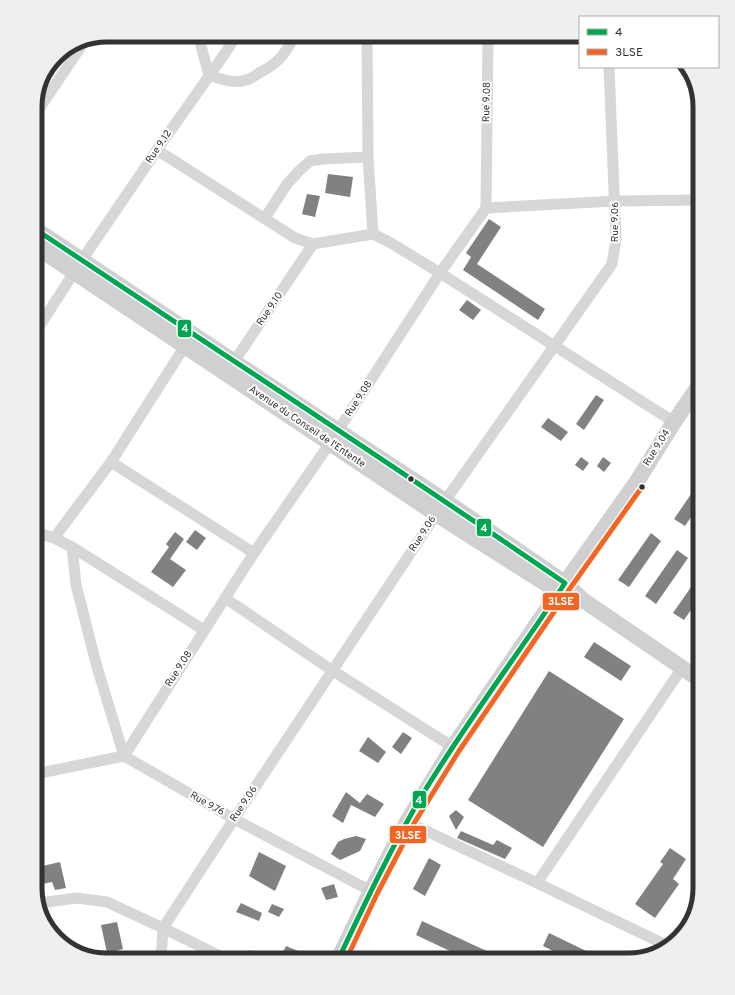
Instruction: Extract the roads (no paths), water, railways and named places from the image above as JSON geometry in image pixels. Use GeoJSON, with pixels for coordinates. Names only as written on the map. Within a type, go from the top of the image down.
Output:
{"type":"FeatureCollection","features":[{"type":"Feature","properties":{"kind":"street"},"geometry":{"type":"LineString","coordinates":[[200,42],[209,75],[229,81],[242,81],[250,79],[275,64],[292,42]]}},
{"type":"Feature","properties":{"kind":"street","name":"Rue 9.12"},"geometry":{"type":"LineString","coordinates":[[42,322],[78,266],[232,42]]}},
{"type":"Feature","properties":{"kind":"street"},"geometry":{"type":"LineString","coordinates":[[367,42],[368,157],[373,234]]}},
{"type":"Feature","properties":{"kind":"street","name":"Rue 9.08"},"geometry":{"type":"LineString","coordinates":[[124,756],[254,553],[334,437],[440,273],[486,208],[488,42]]}},
{"type":"Feature","properties":{"kind":"street"},"geometry":{"type":"LineString","coordinates":[[42,105],[80,48]]}},
{"type":"Feature","properties":{"kind":"street","name":"Rue 9.06"},"geometry":{"type":"LineString","coordinates":[[161,953],[163,928],[234,819],[441,508],[612,264],[616,239],[609,68]]}},
{"type":"Feature","properties":{"kind":"street"},"geometry":{"type":"LineString","coordinates":[[157,150],[296,238],[313,244],[373,234],[391,243],[674,422]]}},
{"type":"Feature","properties":{"kind":"street"},"geometry":{"type":"LineString","coordinates":[[265,218],[288,184],[310,161],[368,157]]}},
{"type":"Feature","properties":{"kind":"street"},"geometry":{"type":"LineString","coordinates":[[486,208],[615,201],[693,200]]}},
{"type":"Feature","properties":{"kind":"street","name":"Avenue du Conseil de l'Entente"},"geometry":{"type":"LineString","coordinates":[[42,236],[78,266],[441,508],[582,600],[693,675]]}},
{"type":"Feature","properties":{"kind":"street","name":"Rue 9.10"},"geometry":{"type":"LineString","coordinates":[[230,368],[313,244]]}},
{"type":"Feature","properties":{"kind":"street","name":"Avenue du Conseil de l'Entente"},"geometry":{"type":"LineString","coordinates":[[42,249],[78,266]]}},
{"type":"Feature","properties":{"kind":"street"},"geometry":{"type":"LineString","coordinates":[[54,538],[111,462],[188,340]]}},
{"type":"Feature","properties":{"kind":"street","name":"Rue 9.04"},"geometry":{"type":"LineString","coordinates":[[341,953],[371,891],[407,822],[453,747],[562,587],[636,483],[674,422],[693,398]]}},
{"type":"Feature","properties":{"kind":"street"},"geometry":{"type":"LineString","coordinates":[[111,462],[254,553]]}},
{"type":"Feature","properties":{"kind":"street"},"geometry":{"type":"LineString","coordinates":[[42,534],[54,538],[72,547],[204,630]]}},
{"type":"Feature","properties":{"kind":"street"},"geometry":{"type":"LineString","coordinates":[[42,773],[124,756],[97,667],[76,585],[72,547]]}},
{"type":"Feature","properties":{"kind":"street"},"geometry":{"type":"LineString","coordinates":[[226,598],[333,671],[453,747]]}},
{"type":"Feature","properties":{"kind":"street"},"geometry":{"type":"LineString","coordinates":[[537,883],[682,668]]}},
{"type":"Feature","properties":{"kind":"street","name":"Rue 9.76"},"geometry":{"type":"LineString","coordinates":[[124,756],[234,819],[371,891]]}},
{"type":"Feature","properties":{"kind":"street"},"geometry":{"type":"LineString","coordinates":[[407,822],[662,943]]}},
{"type":"Feature","properties":{"kind":"street"},"geometry":{"type":"LineString","coordinates":[[44,902],[77,898],[106,902],[214,953]]}}]}
